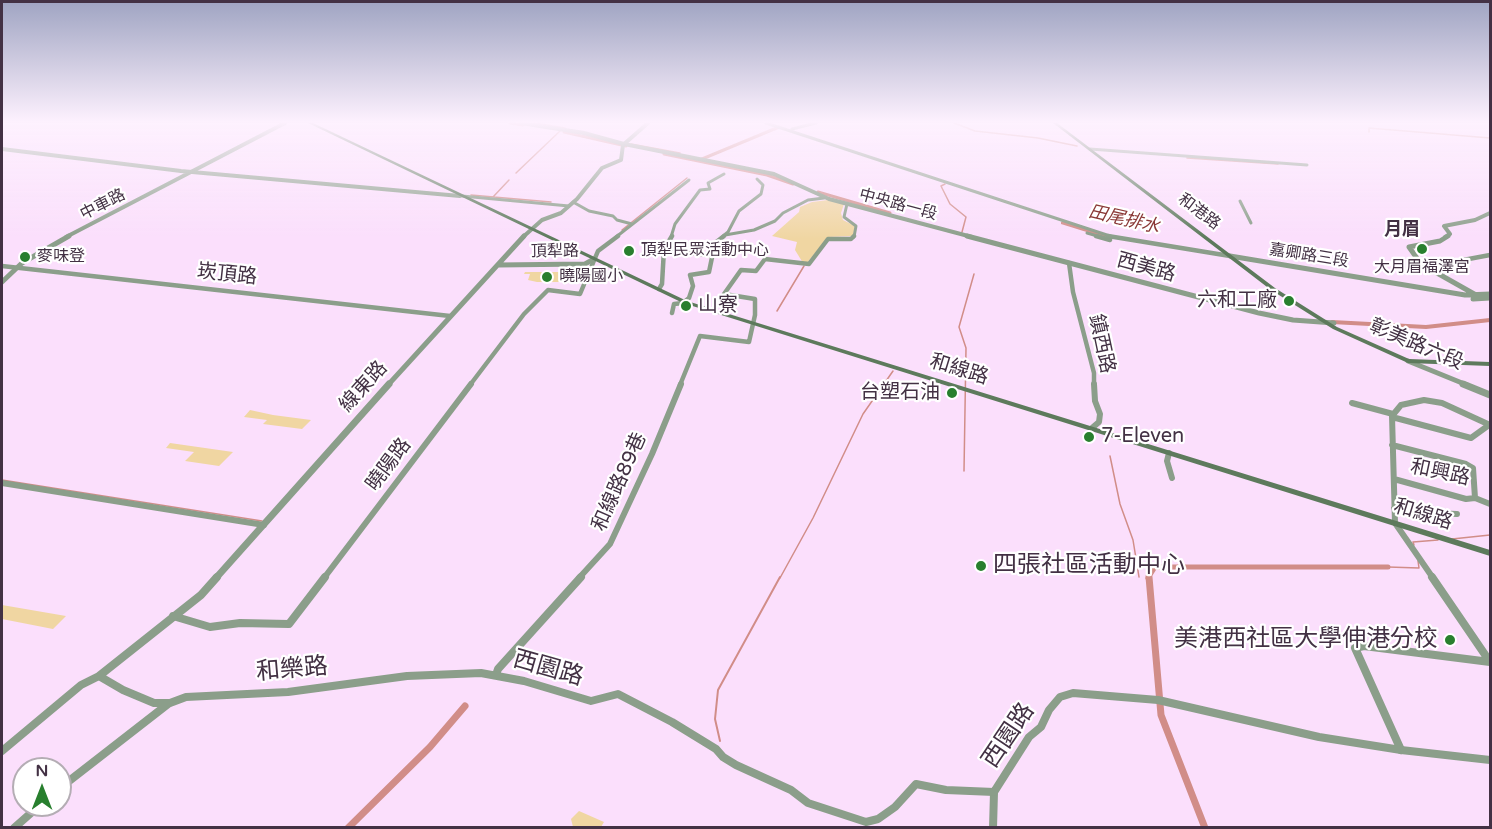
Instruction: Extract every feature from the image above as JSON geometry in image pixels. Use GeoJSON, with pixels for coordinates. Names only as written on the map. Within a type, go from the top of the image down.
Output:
{"type":"FeatureCollection","features":[{"type":"Feature","properties":{"kind":"main road","name":"和線路"},"geometry":{"type":"LineString","coordinates":[[388,162],[685,302],[1491,553]]}},
{"type":"Feature","properties":{"kind":"main road","name":"和港路"},"geometry":{"type":"LineString","coordinates":[[1109,162],[1236,259],[1280,291],[1329,322]]}},
{"type":"Feature","properties":{"kind":"main road","name":"彰美路六段"},"geometry":{"type":"LineString","coordinates":[[1329,322],[1408,361]]}},
{"type":"Feature","properties":{"kind":"main road","name":"彰美路六段"},"geometry":{"type":"LineString","coordinates":[[1371,343],[1416,360]]}},
{"type":"Feature","properties":{"kind":"main road"},"geometry":{"type":"LineString","coordinates":[[1408,361],[1491,363]]}},
{"type":"Feature","properties":{"kind":"street"},"geometry":{"type":"LineString","coordinates":[[106,162],[191,172],[571,204],[632,224]]}},
{"type":"Feature","properties":{"kind":"street","name":"中車路"},"geometry":{"type":"LineString","coordinates":[[2,282],[15,268],[70,235],[211,162]]}},
{"type":"Feature","properties":{"kind":"street","name":"線東路"},"geometry":{"type":"LineString","coordinates":[[2,751],[81,685],[99,676],[201,595],[450,316],[531,229],[542,220],[561,213],[602,168],[617,162]]}},
{"type":"Feature","properties":{"kind":"street","name":"中央路一段"},"geometry":{"type":"LineString","coordinates":[[712,162],[768,173],[847,204],[952,232]]}},
{"type":"Feature","properties":{"kind":"street"},"geometry":{"type":"LineString","coordinates":[[884,162],[1112,239]]}},
{"type":"Feature","properties":{"kind":"street"},"geometry":{"type":"LineString","coordinates":[[1241,162],[1307,165]]}},
{"type":"Feature","properties":{"kind":"street"},"geometry":{"type":"LineString","coordinates":[[659,289],[662,284],[666,247],[675,224],[694,196],[700,190],[710,189],[708,183],[724,174]]}},
{"type":"Feature","properties":{"kind":"street"},"geometry":{"type":"LineString","coordinates":[[672,313],[674,304],[685,302],[692,292],[690,275],[709,272],[715,243],[723,236],[739,211],[761,194],[763,185],[757,179]]}},
{"type":"Feature","properties":{"kind":"street","name":"頂犁路"},"geometry":{"type":"LineString","coordinates":[[498,265],[585,264],[594,259],[598,251],[689,180]]}},
{"type":"Feature","properties":{"kind":"street"},"geometry":{"type":"LineString","coordinates":[[930,180],[1112,239],[1236,259]]}},
{"type":"Feature","properties":{"kind":"street"},"geometry":{"type":"LineString","coordinates":[[723,236],[754,230],[775,221],[783,213],[808,200],[824,198]]}},
{"type":"Feature","properties":{"kind":"street"},"geometry":{"type":"LineString","coordinates":[[1240,201],[1251,223]]}},
{"type":"Feature","properties":{"kind":"street"},"geometry":{"type":"LineString","coordinates":[[753,323],[755,299],[724,294],[741,270],[756,271],[765,259],[809,264],[828,239],[854,238],[856,225],[847,221],[843,214],[847,204]]}},
{"type":"Feature","properties":{"kind":"street"},"geometry":{"type":"LineString","coordinates":[[1486,298],[1426,267],[1415,258],[1409,247],[1440,241],[1450,234],[1444,226],[1475,220],[1491,213]]}},
{"type":"Feature","properties":{"kind":"street","name":"西美路"},"geometry":{"type":"LineString","coordinates":[[952,232],[1259,314],[1329,322]]}},
{"type":"Feature","properties":{"kind":"street"},"geometry":{"type":"LineString","coordinates":[[666,247],[688,253],[711,255]]}},
{"type":"Feature","properties":{"kind":"street"},"geometry":{"type":"LineString","coordinates":[[1426,267],[1470,257],[1491,255]]}},
{"type":"Feature","properties":{"kind":"street","name":"曉陽路"},"geometry":{"type":"LineString","coordinates":[[173,616],[210,627],[240,623],[289,624],[524,314],[548,290],[580,294],[594,259]]}},
{"type":"Feature","properties":{"kind":"street","name":"嘉卿路三段"},"geometry":{"type":"LineString","coordinates":[[1236,259],[1466,298],[1486,298]]}},
{"type":"Feature","properties":{"kind":"street","name":"鎮西路"},"geometry":{"type":"LineString","coordinates":[[1069,263],[1073,292],[1094,373],[1095,401],[1100,414],[1099,422],[1092,428]]}},
{"type":"Feature","properties":{"kind":"street","name":"崁頂路"},"geometry":{"type":"LineString","coordinates":[[2,266],[450,316]]}},
{"type":"Feature","properties":{"kind":"street","name":"和線路89巷"},"geometry":{"type":"LineString","coordinates":[[496,675],[498,669],[610,544],[652,454],[700,336],[747,343],[753,323]]}},
{"type":"Feature","properties":{"kind":"street","name":"彰美路六段"},"geometry":{"type":"LineString","coordinates":[[1416,360],[1491,393]]}},
{"type":"Feature","properties":{"kind":"street","name":"彰美路六段"},"geometry":{"type":"LineString","coordinates":[[1408,361],[1491,393]]}},
{"type":"Feature","properties":{"kind":"street"},"geometry":{"type":"LineString","coordinates":[[1490,425],[1442,404],[1424,400],[1401,405],[1393,416],[1392,445],[1395,523],[1490,662]]}},
{"type":"Feature","properties":{"kind":"street"},"geometry":{"type":"LineString","coordinates":[[1352,403],[1471,438],[1490,425]]}},
{"type":"Feature","properties":{"kind":"street","name":"和興路"},"geometry":{"type":"LineString","coordinates":[[1392,445],[1466,464],[1473,468],[1475,498],[1466,499],[1394,479]]}},
{"type":"Feature","properties":{"kind":"street"},"geometry":{"type":"LineString","coordinates":[[1168,453],[1167,461],[1172,478]]}},
{"type":"Feature","properties":{"kind":"street"},"geometry":{"type":"LineString","coordinates":[[2,483],[264,525]]}},
{"type":"Feature","properties":{"kind":"street"},"geometry":{"type":"LineString","coordinates":[[1475,498],[1491,504]]}},
{"type":"Feature","properties":{"kind":"street"},"geometry":{"type":"LineString","coordinates":[[1394,508],[1407,512],[1457,514]]}},
{"type":"Feature","properties":{"kind":"street"},"geometry":{"type":"LineString","coordinates":[[1401,750],[1355,648],[1364,646],[1490,662]]}},
{"type":"Feature","properties":{"kind":"street","name":"和樂路"},"geometry":{"type":"LineString","coordinates":[[99,676],[145,701],[170,703],[186,697],[288,692],[407,676],[496,675]]}},
{"type":"Feature","properties":{"kind":"street","name":"西園路"},"geometry":{"type":"LineString","coordinates":[[496,675],[591,701],[618,694],[672,722],[716,749],[723,757],[736,765],[791,790],[808,803],[866,822],[878,819],[895,807],[916,784],[946,790],[994,792],[1029,737],[1041,727],[1049,710],[1060,697],[1073,693],[1158,699],[1319,737],[1401,750],[1491,760]]}},
{"type":"Feature","properties":{"kind":"street"},"geometry":{"type":"LineString","coordinates":[[72,779],[170,703]]}},
{"type":"Feature","properties":{"kind":"street"},"geometry":{"type":"LineString","coordinates":[[993,828],[994,792]]}},
{"type":"Feature","properties":{"kind":"street"},"geometry":{"type":"LineString","coordinates":[[14,828],[26,817]]}},
{"type":"Feature","properties":{"kind":"shaded area"},"geometry":{"type":"Polygon","coordinates":[[[828,200],[844,204],[841,213],[843,220],[855,226],[853,236],[828,237],[807,263],[803,263],[795,250],[797,242],[772,236],[799,212],[800,207],[812,202],[828,200]]]}},
{"type":"Feature","properties":{"kind":"shaded area"},"geometry":{"type":"Polygon","coordinates":[[[525,272],[576,272],[573,282],[537,282],[528,280],[530,274],[524,274],[525,272]]]}},
{"type":"Feature","properties":{"kind":"shaded area"},"geometry":{"type":"Polygon","coordinates":[[[250,410],[311,420],[302,429],[263,424],[267,420],[244,417],[250,410]]]}},
{"type":"Feature","properties":{"kind":"shaded area"},"geometry":{"type":"Polygon","coordinates":[[[170,443],[233,452],[219,466],[185,461],[194,452],[166,448],[170,443]]]}},
{"type":"Feature","properties":{"kind":"shaded area"},"geometry":{"type":"Polygon","coordinates":[[[2,605],[66,616],[53,629],[2,619],[2,605]]]}},
{"type":"Feature","properties":{"kind":"shaded area"},"geometry":{"type":"Polygon","coordinates":[[[579,811],[604,822],[601,827],[573,827],[571,819],[579,811]]]}},
{"type":"Feature","properties":{"kind":"waterway"},"geometry":{"type":"LineString","coordinates":[[516,173],[528,162]]}},
{"type":"Feature","properties":{"kind":"waterway"},"geometry":{"type":"LineString","coordinates":[[702,162],[767,175],[793,184]]}},
{"type":"Feature","properties":{"kind":"waterway"},"geometry":{"type":"LineString","coordinates":[[1243,162],[1278,164]]}},
{"type":"Feature","properties":{"kind":"waterway"},"geometry":{"type":"LineString","coordinates":[[622,230],[687,178]]}},
{"type":"Feature","properties":{"kind":"waterway"},"geometry":{"type":"LineString","coordinates":[[493,197],[509,180]]}},
{"type":"Feature","properties":{"kind":"waterway"},"geometry":{"type":"LineString","coordinates":[[945,184],[941,186],[950,204],[966,217],[962,232]]}},
{"type":"Feature","properties":{"kind":"waterway"},"geometry":{"type":"LineString","coordinates":[[818,192],[890,213]]}},
{"type":"Feature","properties":{"kind":"waterway"},"geometry":{"type":"LineString","coordinates":[[471,195],[493,197]]}},
{"type":"Feature","properties":{"kind":"waterway"},"geometry":{"type":"LineString","coordinates":[[493,197],[551,202]]}},
{"type":"Feature","properties":{"kind":"waterway","name":"田尾排水"},"geometry":{"type":"LineString","coordinates":[[1063,223],[1111,238]]}},
{"type":"Feature","properties":{"kind":"waterway"},"geometry":{"type":"LineString","coordinates":[[777,311],[804,266]]}},
{"type":"Feature","properties":{"kind":"waterway"},"geometry":{"type":"LineString","coordinates":[[964,471],[966,348],[959,327],[974,274]]}},
{"type":"Feature","properties":{"kind":"waterway"},"geometry":{"type":"LineString","coordinates":[[1332,322],[1426,327],[1490,320]]}},
{"type":"Feature","properties":{"kind":"waterway"},"geometry":{"type":"LineString","coordinates":[[780,578],[813,518],[863,414],[893,371]]}},
{"type":"Feature","properties":{"kind":"waterway"},"geometry":{"type":"LineString","coordinates":[[1110,456],[1120,504],[1133,540],[1139,577]]}},
{"type":"Feature","properties":{"kind":"waterway"},"geometry":{"type":"LineString","coordinates":[[2,480],[262,521]]}},
{"type":"Feature","properties":{"kind":"waterway"},"geometry":{"type":"LineString","coordinates":[[1452,539],[1490,535]]}},
{"type":"Feature","properties":{"kind":"waterway"},"geometry":{"type":"LineString","coordinates":[[1414,545],[1413,542],[1438,540]]}},
{"type":"Feature","properties":{"kind":"waterway"},"geometry":{"type":"LineString","coordinates":[[1388,567],[1419,568],[1418,561]]}},
{"type":"Feature","properties":{"kind":"waterway"},"geometry":{"type":"LineString","coordinates":[[1148,578],[1155,567],[1388,567]]}},
{"type":"Feature","properties":{"kind":"waterway"},"geometry":{"type":"LineString","coordinates":[[720,741],[715,719],[718,690],[780,577]]}},
{"type":"Feature","properties":{"kind":"waterway"},"geometry":{"type":"LineString","coordinates":[[1149,577],[1161,715],[1205,828]]}},
{"type":"Feature","properties":{"kind":"waterway"},"geometry":{"type":"LineString","coordinates":[[348,828],[430,747],[465,706]]}},
{"type":"Feature","properties":{"kind":"place","name":"大月眉福澤宮"},"geometry":{"type":"Point","coordinates":[1422,249]}},
{"type":"Feature","properties":{"kind":"place","name":"頂犁民眾活動中心"},"geometry":{"type":"Point","coordinates":[629,251]}},
{"type":"Feature","properties":{"kind":"place","name":"麥味登"},"geometry":{"type":"Point","coordinates":[25,257]}},
{"type":"Feature","properties":{"kind":"place","name":"曉陽國小"},"geometry":{"type":"Point","coordinates":[547,277]}},
{"type":"Feature","properties":{"kind":"place","name":"六和工廠"},"geometry":{"type":"Point","coordinates":[1289,301]}},
{"type":"Feature","properties":{"kind":"place","name":"山寮"},"geometry":{"type":"Point","coordinates":[686,306]}},
{"type":"Feature","properties":{"kind":"place","name":"台塑石油"},"geometry":{"type":"Point","coordinates":[952,393]}},
{"type":"Feature","properties":{"kind":"place","name":"7-Eleven"},"geometry":{"type":"Point","coordinates":[1089,437]}},
{"type":"Feature","properties":{"kind":"place","name":"四張社區活動中心"},"geometry":{"type":"Point","coordinates":[981,566]}},
{"type":"Feature","properties":{"kind":"place","name":"美港西社區大學伸港分校"},"geometry":{"type":"Point","coordinates":[1450,640]}},
{"type":"Feature","properties":{"kind":"district","name":"月眉"},"geometry":{"type":"Point","coordinates":[1402,230]}}]}
